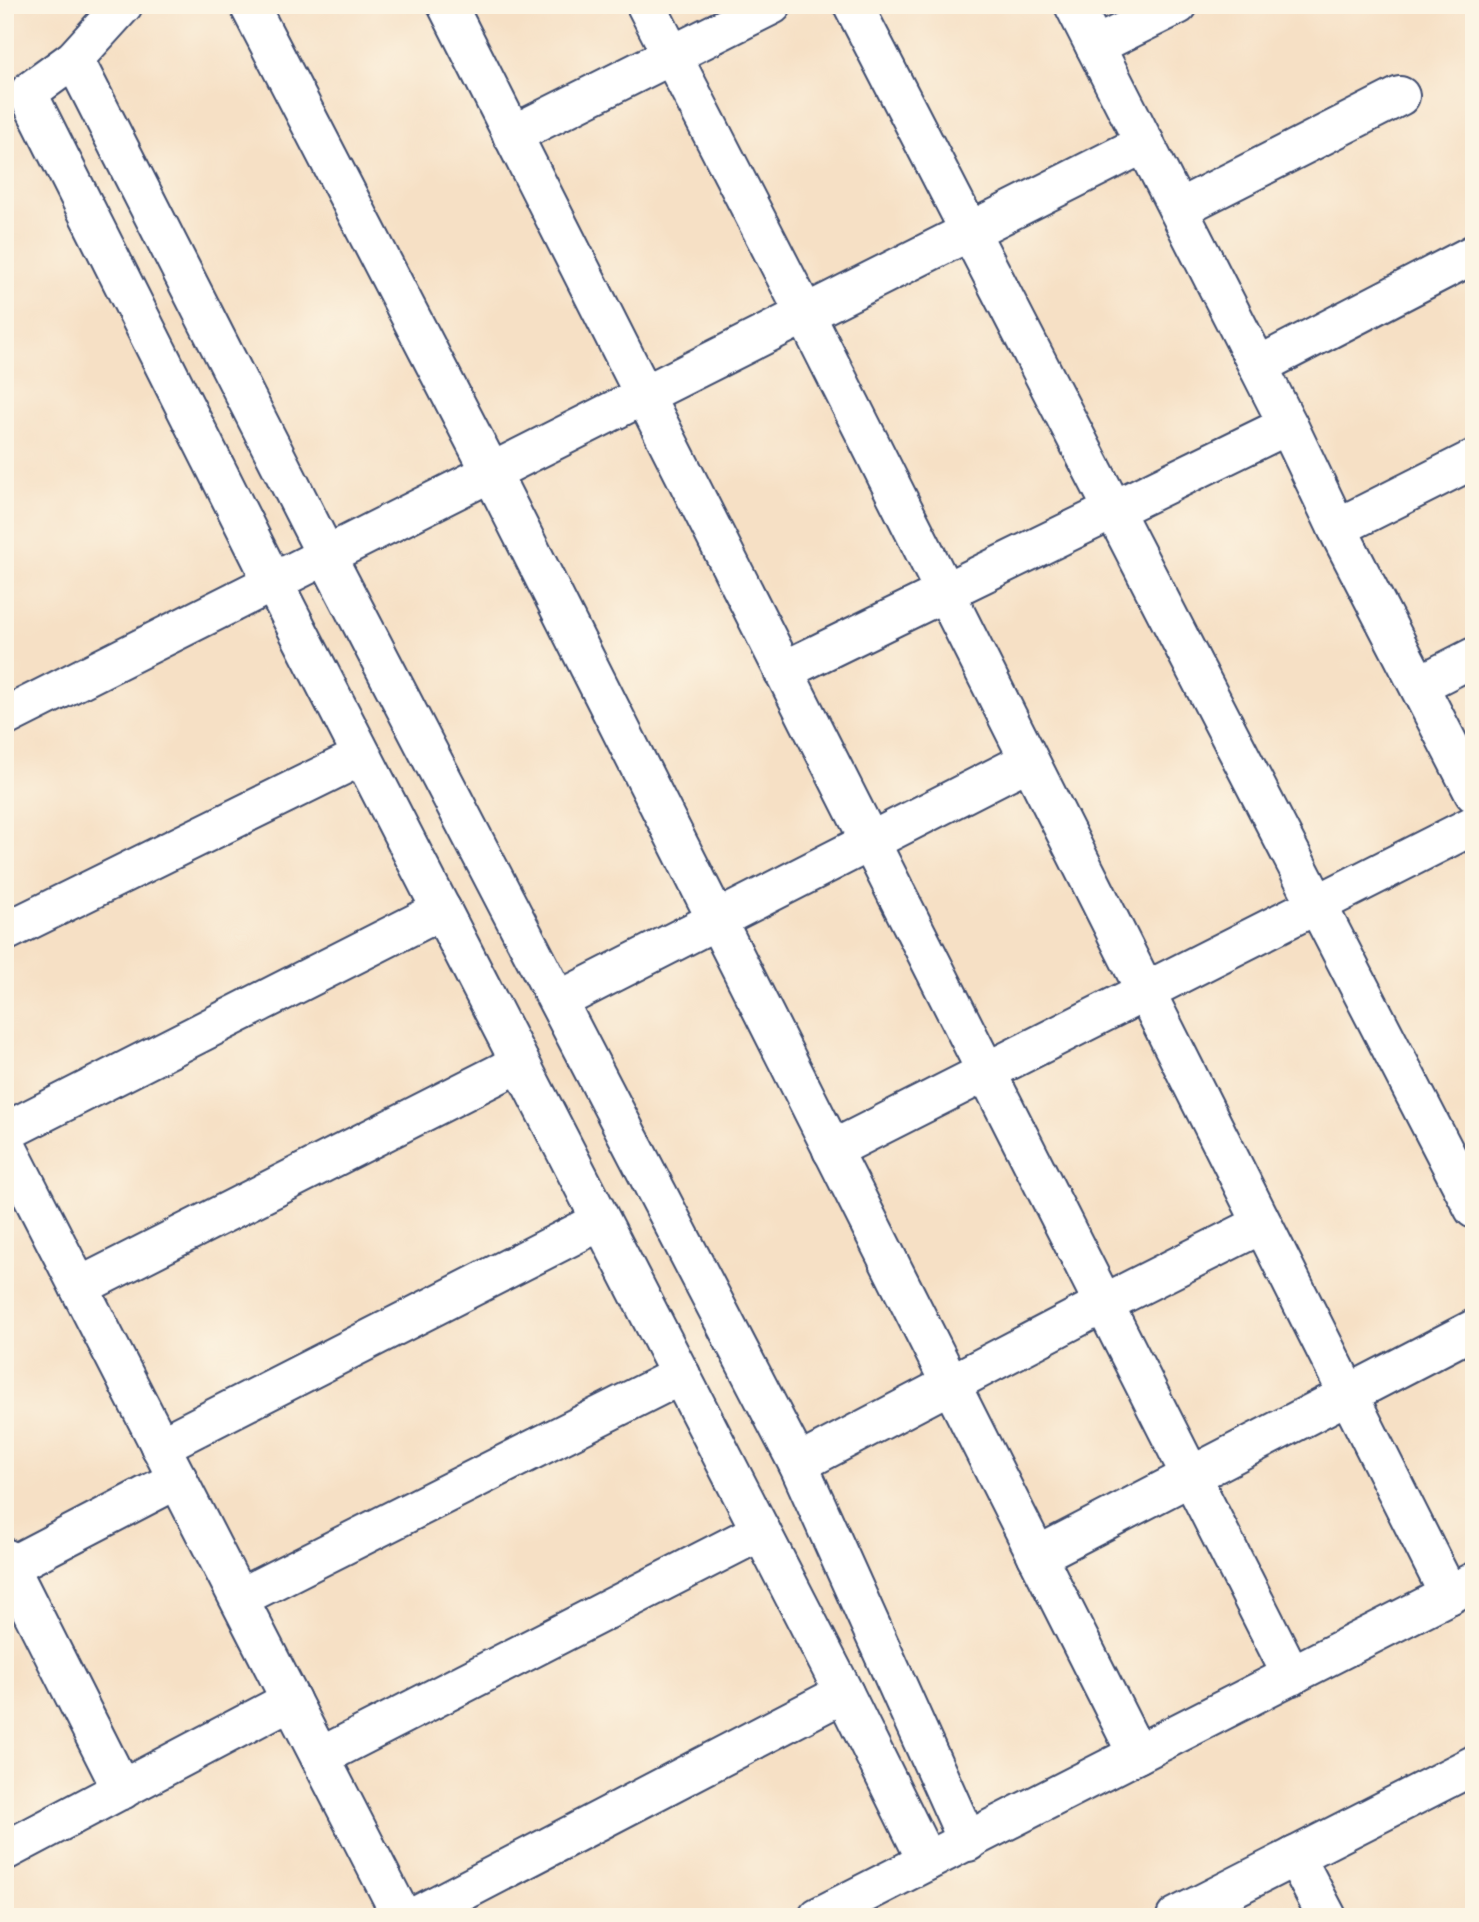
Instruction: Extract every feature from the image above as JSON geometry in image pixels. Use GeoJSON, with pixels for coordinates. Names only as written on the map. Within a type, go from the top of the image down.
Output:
{"type":"FeatureCollection","features":[{"type":"Feature","properties":{"kind":"street"},"geometry":{"type":"LineString","coordinates":[[124,5],[74,59],[30,91],[30,98],[273,582],[844,1693],[927,1861]]}},
{"type":"Feature","properties":{"kind":"street"},"geometry":{"type":"LineString","coordinates":[[249,5],[491,472],[1137,1754]]}},
{"type":"Feature","properties":{"kind":"street"},"geometry":{"type":"LineString","coordinates":[[447,5],[1292,1676]]}},
{"type":"Feature","properties":{"kind":"street"},"geometry":{"type":"LineString","coordinates":[[646,5],[805,314],[1348,1394],[1461,1588],[818,1917]]}},
{"type":"Feature","properties":{"kind":"street"},"geometry":{"type":"LineString","coordinates":[[512,135],[772,5]]}},
{"type":"Feature","properties":{"kind":"street"},"geometry":{"type":"LineString","coordinates":[[853,5],[1474,1209]]}},
{"type":"Feature","properties":{"kind":"street"},"geometry":{"type":"LineString","coordinates":[[1074,5],[1288,425],[1337,528],[1474,793]]}},
{"type":"Feature","properties":{"kind":"street"},"geometry":{"type":"LineString","coordinates":[[1095,46],[1178,5]]}},
{"type":"Feature","properties":{"kind":"street"},"geometry":{"type":"LineString","coordinates":[[74,59],[326,555],[798,1464],[968,1842]]}},
{"type":"Feature","properties":{"kind":"street"},"geometry":{"type":"LineString","coordinates":[[1178,209],[1400,96]]}},
{"type":"Feature","properties":{"kind":"street"},"geometry":{"type":"LineString","coordinates":[[5,717],[1144,143]]}},
{"type":"Feature","properties":{"kind":"street"},"geometry":{"type":"LineString","coordinates":[[1258,366],[1474,254]]}},
{"type":"Feature","properties":{"kind":"street"},"geometry":{"type":"LineString","coordinates":[[783,671],[1288,425]]}},
{"type":"Feature","properties":{"kind":"street"},"geometry":{"type":"LineString","coordinates":[[1337,528],[1474,459]]}},
{"type":"Feature","properties":{"kind":"street"},"geometry":{"type":"LineString","coordinates":[[1419,685],[1474,657]]}},
{"type":"Feature","properties":{"kind":"street"},"geometry":{"type":"LineString","coordinates":[[5,932],[362,756]]}},
{"type":"Feature","properties":{"kind":"street"},"geometry":{"type":"LineString","coordinates":[[558,1001],[1028,761]]}},
{"type":"Feature","properties":{"kind":"street"},"geometry":{"type":"LineString","coordinates":[[832,1150],[1474,825]]}},
{"type":"Feature","properties":{"kind":"street"},"geometry":{"type":"LineString","coordinates":[[5,1132],[442,910]]}},
{"type":"Feature","properties":{"kind":"street"},"geometry":{"type":"LineString","coordinates":[[79,1287],[520,1063]]}},
{"type":"Feature","properties":{"kind":"street"},"geometry":{"type":"LineString","coordinates":[[5,1143],[402,1917]]}},
{"type":"Feature","properties":{"kind":"street"},"geometry":{"type":"LineString","coordinates":[[160,1446],[601,1221]]}},
{"type":"Feature","properties":{"kind":"street"},"geometry":{"type":"LineString","coordinates":[[798,1464],[1262,1224]]}},
{"type":"Feature","properties":{"kind":"street"},"geometry":{"type":"LineString","coordinates":[[1037,1556],[1474,1329]]}},
{"type":"Feature","properties":{"kind":"street"},"geometry":{"type":"LineString","coordinates":[[239,1598],[681,1376]]}},
{"type":"Feature","properties":{"kind":"street"},"geometry":{"type":"LineString","coordinates":[[122,1790],[7,1564],[178,1479]]}},
{"type":"Feature","properties":{"kind":"street"},"geometry":{"type":"LineString","coordinates":[[320,1758],[761,1531]]}},
{"type":"Feature","properties":{"kind":"street"},"geometry":{"type":"LineString","coordinates":[[414,1917],[844,1693]]}},
{"type":"Feature","properties":{"kind":"street"},"geometry":{"type":"LineString","coordinates":[[5,1851],[291,1700]]}},
{"type":"Feature","properties":{"kind":"street"},"geometry":{"type":"LineString","coordinates":[[1176,1917],[1474,1765]]}},
{"type":"Feature","properties":{"kind":"street"},"geometry":{"type":"LineString","coordinates":[[1295,1856],[1326,1917]]}}]}
